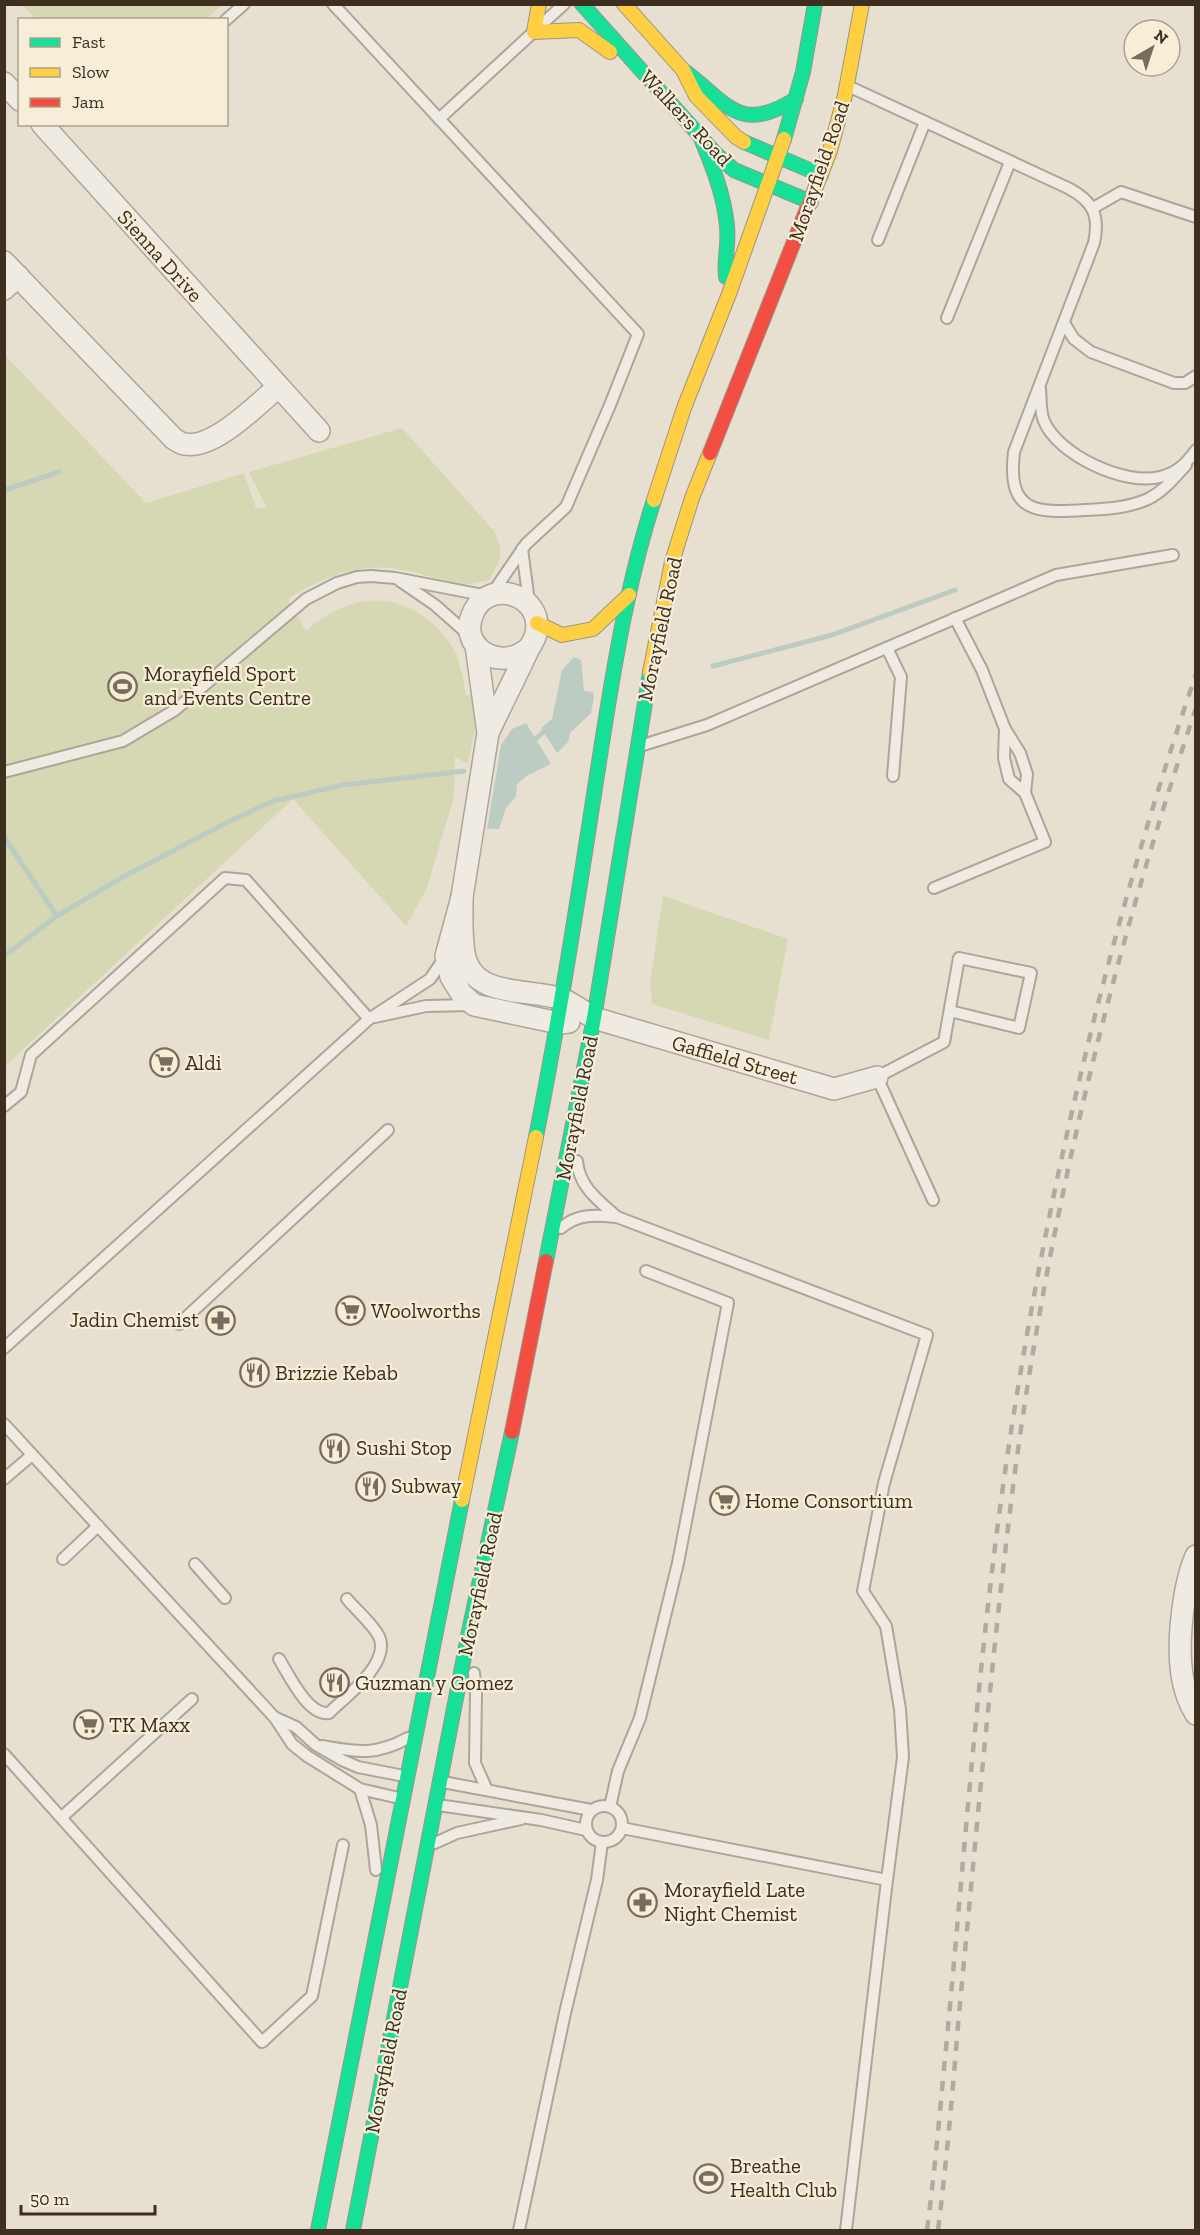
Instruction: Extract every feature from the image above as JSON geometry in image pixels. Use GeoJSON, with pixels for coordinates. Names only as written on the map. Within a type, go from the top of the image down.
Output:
{"type":"FeatureCollection","features":[{"type":"Feature","properties":{"kind":"main road"},"geometry":{"type":"LineString","coordinates":[[539,4],[534,32],[566,30],[583,32],[655,86]]}},
{"type":"Feature","properties":{"kind":"main road","name":"Walkers Road"},"geometry":{"type":"LineString","coordinates":[[582,4],[716,154],[734,170],[811,202]]}},
{"type":"Feature","properties":{"kind":"main road","name":"Walkers Road"},"geometry":{"type":"LineString","coordinates":[[624,4],[683,70],[696,96],[736,137],[745,143],[821,175]]}},
{"type":"Feature","properties":{"kind":"main road","name":"Morayfield Road"},"geometry":{"type":"LineString","coordinates":[[353,2230],[427,1848],[419,1801],[423,1779],[414,1735],[559,1023],[629,595],[648,519],[684,408],[779,158],[803,72],[815,4]]}},
{"type":"Feature","properties":{"kind":"main road","name":"Morayfield Road"},"geometry":{"type":"LineString","coordinates":[[318,2230],[381,1902],[419,1801],[423,1779],[469,1631],[507,1459],[594,1018],[637,747],[672,562],[692,498],[811,202],[832,143],[847,86],[862,4]]}},
{"type":"Feature","properties":{"kind":"main road"},"geometry":{"type":"LineString","coordinates":[[683,70],[727,107],[741,113],[756,115],[772,112],[796,99]]}},
{"type":"Feature","properties":{"kind":"main road"},"geometry":{"type":"LineString","coordinates":[[700,136],[722,194],[728,228],[724,267],[729,294]]}},
{"type":"Feature","properties":{"kind":"main road"},"geometry":{"type":"LineString","coordinates":[[533,614],[562,635],[592,629],[629,595]]}},
{"type":"Feature","properties":{"kind":"street"},"geometry":{"type":"LineString","coordinates":[[4,83],[18,98]]}},
{"type":"Feature","properties":{"kind":"street","name":"Sienna Drive"},"geometry":{"type":"LineString","coordinates":[[44,126],[319,431]]}},
{"type":"Feature","properties":{"kind":"street"},"geometry":{"type":"LineString","coordinates":[[9,276],[173,438],[184,444],[202,444],[227,429],[278,387]]}},
{"type":"Feature","properties":{"kind":"street"},"geometry":{"type":"LineString","coordinates":[[488,733],[475,642],[470,629],[474,611],[479,603],[499,593],[516,595],[533,614],[537,633],[488,733],[462,897],[446,956],[451,977],[461,993],[474,1005],[559,1023],[594,1018]]}},
{"type":"Feature","properties":{"kind":"street"},"geometry":{"type":"LineString","coordinates":[[475,642],[492,657],[502,659],[512,658],[529,648]]}},
{"type":"Feature","properties":{"kind":"street"},"geometry":{"type":"LineString","coordinates":[[462,897],[464,954],[470,968],[479,979],[492,987],[562,999],[594,1018]]}},
{"type":"Feature","properties":{"kind":"street","name":"Gaffield Street"},"geometry":{"type":"LineString","coordinates":[[594,1018],[834,1089],[877,1077]]}},
{"type":"Feature","properties":{"kind":"street"},"geometry":{"type":"LineString","coordinates":[[1196,1556],[1187,1582],[1180,1660],[1182,1677],[1196,1714]]}},
{"type":"Feature","properties":{"kind":"lane"},"geometry":{"type":"LineString","coordinates":[[228,18],[244,4]]}},
{"type":"Feature","properties":{"kind":"lane"},"geometry":{"type":"LineString","coordinates":[[4,772],[123,741],[175,710],[280,620],[314,594],[357,577],[396,578],[490,596],[522,549],[566,507],[610,405],[638,334],[333,4]]}},
{"type":"Feature","properties":{"kind":"lane"},"geometry":{"type":"LineString","coordinates":[[439,119],[564,4]]}},
{"type":"Feature","properties":{"kind":"lane"},"geometry":{"type":"LineString","coordinates":[[847,86],[1077,193],[1085,198],[1093,208],[1097,231],[1094,243],[1014,452],[1013,480],[1019,496],[1025,503],[1045,512],[1131,506],[1151,498],[1169,484],[1196,450]]}},
{"type":"Feature","properties":{"kind":"lane"},"geometry":{"type":"LineString","coordinates":[[878,240],[925,122]]}},
{"type":"Feature","properties":{"kind":"lane"},"geometry":{"type":"LineString","coordinates":[[947,318],[1010,162]]}},
{"type":"Feature","properties":{"kind":"lane"},"geometry":{"type":"LineString","coordinates":[[1093,208],[1121,192],[1133,194],[1196,217]]}},
{"type":"Feature","properties":{"kind":"lane"},"geometry":{"type":"LineString","coordinates":[[1064,323],[1074,339],[1091,352],[1174,383],[1185,383],[1196,376]]}},
{"type":"Feature","properties":{"kind":"lane"},"geometry":{"type":"LineString","coordinates":[[1040,386],[1044,421],[1051,432],[1062,444],[1095,465],[1116,474],[1139,478],[1158,478],[1186,465]]}},
{"type":"Feature","properties":{"kind":"lane"},"geometry":{"type":"LineString","coordinates":[[522,549],[533,614]]}},
{"type":"Feature","properties":{"kind":"lane"},"geometry":{"type":"LineString","coordinates":[[637,747],[707,725],[1056,575],[1173,555]]}},
{"type":"Feature","properties":{"kind":"lane"},"geometry":{"type":"LineString","coordinates":[[396,578],[435,605],[475,642]]}},
{"type":"Feature","properties":{"kind":"lane"},"geometry":{"type":"LineString","coordinates":[[955,618],[982,670],[1005,729],[1020,753],[1027,774],[1025,793]]}},
{"type":"Feature","properties":{"kind":"lane"},"geometry":{"type":"LineString","coordinates":[[887,648],[901,677],[893,776]]}},
{"type":"Feature","properties":{"kind":"lane"},"geometry":{"type":"LineString","coordinates":[[934,888],[1045,842],[1025,793],[1009,779],[1004,758],[1005,729]]}},
{"type":"Feature","properties":{"kind":"lane"},"geometry":{"type":"LineString","coordinates":[[4,1106],[21,1092],[31,1055],[225,878],[246,880],[369,1019]]}},
{"type":"Feature","properties":{"kind":"lane"},"geometry":{"type":"LineString","coordinates":[[4,1348],[369,1019],[430,979],[446,956]]}},
{"type":"Feature","properties":{"kind":"lane"},"geometry":{"type":"LineString","coordinates":[[933,1200],[877,1077],[944,1042],[959,958],[1031,974],[1019,1028],[950,1011]]}},
{"type":"Feature","properties":{"kind":"lane"},"geometry":{"type":"LineString","coordinates":[[369,1019],[426,1006],[474,1005]]}},
{"type":"Feature","properties":{"kind":"lane"},"geometry":{"type":"LineString","coordinates":[[574,1123],[577,1167],[583,1182],[591,1194],[617,1217]]}},
{"type":"Feature","properties":{"kind":"lane"},"geometry":{"type":"LineString","coordinates":[[179,1323],[388,1130]]}},
{"type":"Feature","properties":{"kind":"lane"},"geometry":{"type":"LineString","coordinates":[[551,1238],[572,1219],[588,1215],[617,1217],[927,1335],[884,1483],[863,1591],[886,1626],[900,1709],[903,1757],[846,2230]]}},
{"type":"Feature","properties":{"kind":"lane"},"geometry":{"type":"LineString","coordinates":[[610,1807],[618,1771],[640,1718],[678,1563],[728,1304],[646,1271]]}},
{"type":"Feature","properties":{"kind":"lane"},"geometry":{"type":"LineString","coordinates":[[4,1424],[275,1718],[292,1743],[307,1756],[360,1789],[384,1796],[527,1818],[586,1830]]}},
{"type":"Feature","properties":{"kind":"lane"},"geometry":{"type":"LineString","coordinates":[[4,1479],[32,1455]]}},
{"type":"Feature","properties":{"kind":"lane"},"geometry":{"type":"LineString","coordinates":[[63,1558],[98,1526]]}},
{"type":"Feature","properties":{"kind":"lane"},"geometry":{"type":"LineString","coordinates":[[195,1564],[225,1598]]}},
{"type":"Feature","properties":{"kind":"lane"},"geometry":{"type":"LineString","coordinates":[[279,1659],[307,1703],[316,1711],[328,1713],[373,1669],[381,1647],[376,1632],[346,1599]]}},
{"type":"Feature","properties":{"kind":"lane"},"geometry":{"type":"LineString","coordinates":[[469,1631],[476,1694],[475,1764],[487,1791]]}},
{"type":"Feature","properties":{"kind":"lane"},"geometry":{"type":"LineString","coordinates":[[62,1817],[192,1699]]}},
{"type":"Feature","properties":{"kind":"lane"},"geometry":{"type":"LineString","coordinates":[[275,1718],[296,1727],[316,1745],[358,1767],[591,1810]]}},
{"type":"Feature","properties":{"kind":"lane"},"geometry":{"type":"LineString","coordinates":[[316,1745],[370,1752],[396,1745],[414,1735]]}},
{"type":"Feature","properties":{"kind":"lane"},"geometry":{"type":"LineString","coordinates":[[4,1754],[262,2042],[312,1996],[343,1845]]}},
{"type":"Feature","properties":{"kind":"lane"},"geometry":{"type":"LineString","coordinates":[[360,1789],[370,1825],[381,1902]]}},
{"type":"Feature","properties":{"kind":"lane"},"geometry":{"type":"LineString","coordinates":[[600,1806],[610,1807],[618,1813],[622,1828],[613,1840],[602,1842],[592,1839],[586,1830],[585,1819],[591,1810],[600,1806]]}},
{"type":"Feature","properties":{"kind":"lane"},"geometry":{"type":"LineString","coordinates":[[427,1848],[457,1833],[527,1818]]}},
{"type":"Feature","properties":{"kind":"lane"},"geometry":{"type":"LineString","coordinates":[[622,1828],[887,1880]]}},
{"type":"Feature","properties":{"kind":"lane"},"geometry":{"type":"LineString","coordinates":[[519,2230],[565,2013],[597,1880],[602,1842]]}},
{"type":"Feature","properties":{"kind":"green space"},"geometry":{"type":"Polygon","coordinates":[[[22,5],[222,5],[207,18],[35,18],[22,5]]]}},
{"type":"Feature","properties":{"kind":"green space"},"geometry":{"type":"Polygon","coordinates":[[[5,355],[146,503],[244,473],[256,508],[267,508],[249,472],[402,428],[494,531],[500,545],[500,556],[489,580],[462,585],[406,570],[368,568],[326,579],[288,600],[306,631],[324,617],[360,602],[378,600],[396,603],[414,610],[431,622],[447,639],[458,659],[466,695],[475,695],[477,719],[468,764],[455,757],[454,796],[427,888],[406,926],[293,799],[5,1066],[5,355]]]}},
{"type":"Feature","properties":{"kind":"green space"},"geometry":{"type":"Polygon","coordinates":[[[663,896],[788,939],[769,1040],[652,1004],[650,983],[663,896]]]}},
{"type":"Feature","properties":{"kind":"shaded area"},"geometry":{"type":"Polygon","coordinates":[[[574,657],[581,660],[584,691],[593,692],[594,697],[591,713],[570,733],[568,742],[557,753],[541,728],[552,719],[562,670],[574,657]]]}},
{"type":"Feature","properties":{"kind":"shaded area"},"geometry":{"type":"Polygon","coordinates":[[[526,723],[551,764],[528,775],[517,784],[516,797],[506,808],[499,829],[487,829],[501,745],[512,729],[526,723]]]}},
{"type":"Feature","properties":{"kind":"waterway"},"geometry":{"type":"LineString","coordinates":[[4,490],[59,472]]}},
{"type":"Feature","properties":{"kind":"waterway"},"geometry":{"type":"LineString","coordinates":[[713,666],[832,635],[955,590]]}},
{"type":"Feature","properties":{"kind":"waterway"},"geometry":{"type":"LineString","coordinates":[[531,743],[549,727]]}},
{"type":"Feature","properties":{"kind":"waterway"},"geometry":{"type":"LineString","coordinates":[[4,956],[57,916],[123,877],[273,801],[343,785],[464,771]]}},
{"type":"Feature","properties":{"kind":"waterway"},"geometry":{"type":"LineString","coordinates":[[4,837],[57,916]]}},
{"type":"Feature","properties":{"kind":"railway"},"geometry":{"type":"LineString","coordinates":[[927,2230],[986,1626],[1003,1486],[1019,1383],[1057,1177],[1080,1075],[1133,873],[1196,674]]}},
{"type":"Feature","properties":{"kind":"railway"},"geometry":{"type":"LineString","coordinates":[[938,2230],[998,1618],[1027,1388],[1063,1191],[1085,1093],[1136,899],[1196,708]]}},
{"type":"Feature","properties":{"kind":"traffic: fast"},"geometry":{"type":"LineString","coordinates":[[582,4],[716,154],[734,170],[811,202]]}},
{"type":"Feature","properties":{"kind":"traffic: fast"},"geometry":{"type":"LineString","coordinates":[[784,139],[803,72],[815,4]]}},
{"type":"Feature","properties":{"kind":"traffic: fast"},"geometry":{"type":"LineString","coordinates":[[683,70],[723,103],[747,114],[760,114],[796,99]]}},
{"type":"Feature","properties":{"kind":"traffic: fast"},"geometry":{"type":"LineString","coordinates":[[700,136],[723,203],[727,232],[726,277]]}},
{"type":"Feature","properties":{"kind":"traffic: fast"},"geometry":{"type":"LineString","coordinates":[[744,142],[821,175]]}},
{"type":"Feature","properties":{"kind":"traffic: fast"},"geometry":{"type":"LineString","coordinates":[[536,1137],[619,643],[634,571],[654,500]]}},
{"type":"Feature","properties":{"kind":"traffic: fast"},"geometry":{"type":"LineString","coordinates":[[546,1261],[594,1018],[650,672]]}},
{"type":"Feature","properties":{"kind":"traffic: fast"},"geometry":{"type":"LineString","coordinates":[[353,2230],[469,1631],[512,1432]]}},
{"type":"Feature","properties":{"kind":"traffic: fast"},"geometry":{"type":"LineString","coordinates":[[318,2230],[462,1500]]}},
{"type":"Feature","properties":{"kind":"traffic: slow"},"geometry":{"type":"LineString","coordinates":[[539,4],[534,32],[579,30],[610,52]]}},
{"type":"Feature","properties":{"kind":"traffic: slow"},"geometry":{"type":"LineString","coordinates":[[624,4],[683,70],[696,96],[736,137],[744,142]]}},
{"type":"Feature","properties":{"kind":"traffic: slow"},"geometry":{"type":"LineString","coordinates":[[811,199],[830,151],[845,95],[862,4]]}},
{"type":"Feature","properties":{"kind":"traffic: slow"},"geometry":{"type":"LineString","coordinates":[[654,500],[684,408],[729,294],[784,139]]}},
{"type":"Feature","properties":{"kind":"traffic: slow"},"geometry":{"type":"LineString","coordinates":[[650,672],[672,562],[692,498],[710,453]]}},
{"type":"Feature","properties":{"kind":"traffic: slow"},"geometry":{"type":"LineString","coordinates":[[537,623],[562,635],[593,629],[629,595]]}},
{"type":"Feature","properties":{"kind":"traffic: slow"},"geometry":{"type":"LineString","coordinates":[[462,1500],[536,1137]]}},
{"type":"Feature","properties":{"kind":"traffic: jam"},"geometry":{"type":"LineString","coordinates":[[710,453],[811,199]]}},
{"type":"Feature","properties":{"kind":"traffic: jam"},"geometry":{"type":"LineString","coordinates":[[512,1432],[546,1261]]}},
{"type":"Feature","properties":{"kind":"place","name":"Morayfield Sport and Events Centre"},"geometry":{"type":"Point","coordinates":[123,686]}},
{"type":"Feature","properties":{"kind":"place","name":"Aldi"},"geometry":{"type":"Point","coordinates":[164,1063]}},
{"type":"Feature","properties":{"kind":"place","name":"Woolworths"},"geometry":{"type":"Point","coordinates":[350,1311]}},
{"type":"Feature","properties":{"kind":"place","name":"Jadin Chemist"},"geometry":{"type":"Point","coordinates":[220,1320]}},
{"type":"Feature","properties":{"kind":"place","name":"Brizzie Kebab"},"geometry":{"type":"Point","coordinates":[254,1373]}},
{"type":"Feature","properties":{"kind":"place","name":"Sushi Stop"},"geometry":{"type":"Point","coordinates":[335,1448]}},
{"type":"Feature","properties":{"kind":"place","name":"Subway"},"geometry":{"type":"Point","coordinates":[370,1486]}},
{"type":"Feature","properties":{"kind":"place","name":"Home Consortium"},"geometry":{"type":"Point","coordinates":[724,1501]}},
{"type":"Feature","properties":{"kind":"place","name":"Guzman y Gomez"},"geometry":{"type":"Point","coordinates":[334,1683]}},
{"type":"Feature","properties":{"kind":"place","name":"TK Maxx"},"geometry":{"type":"Point","coordinates":[88,1725]}},
{"type":"Feature","properties":{"kind":"place","name":"Morayfield Late Night Chemist"},"geometry":{"type":"Point","coordinates":[643,1902]}},
{"type":"Feature","properties":{"kind":"place","name":"Breathe Health Club"},"geometry":{"type":"Point","coordinates":[709,2178]}}]}
